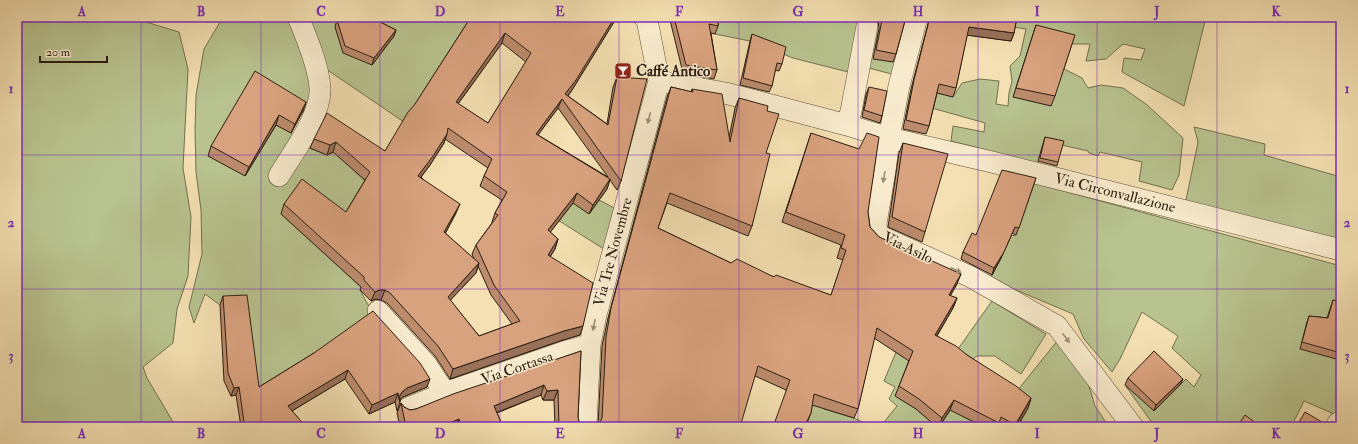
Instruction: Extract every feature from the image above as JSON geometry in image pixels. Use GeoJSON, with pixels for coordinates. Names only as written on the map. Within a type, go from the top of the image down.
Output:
{"type":"FeatureCollection","features":[{"type":"Feature","properties":{"kind":"street"},"geometry":{"type":"LineString","coordinates":[[279,176],[311,123],[321,89],[310,48],[298,17]]}},
{"type":"Feature","properties":{"kind":"street","name":"Via Asilo"},"geometry":{"type":"LineString","coordinates":[[917,17],[899,86],[889,138],[876,224],[877,231],[880,236],[971,277],[1057,326],[1133,427]]}},
{"type":"Feature","properties":{"kind":"street"},"geometry":{"type":"LineString","coordinates":[[646,18],[659,81],[725,93],[847,125],[889,138]]}},
{"type":"Feature","properties":{"kind":"street"},"geometry":{"type":"LineString","coordinates":[[847,125],[867,26]]}},
{"type":"Feature","properties":{"kind":"street","name":"Via Tre Novembre"},"geometry":{"type":"LineString","coordinates":[[586,427],[590,345],[596,314],[659,81]]}},
{"type":"Feature","properties":{"kind":"street","name":"Via Circonvallazione"},"geometry":{"type":"LineString","coordinates":[[889,138],[992,162],[1341,250]]}},
{"type":"Feature","properties":{"kind":"street"},"geometry":{"type":"LineString","coordinates":[[378,312],[426,364],[445,393]]}},
{"type":"Feature","properties":{"kind":"street","name":"Via Cortassa"},"geometry":{"type":"LineString","coordinates":[[408,408],[445,393],[564,352],[590,345]]}},
{"type":"Feature","properties":{"kind":"green space"},"geometry":{"type":"Polygon","coordinates":[[[17,17],[145,17],[146,22],[179,32],[188,69],[183,168],[191,217],[188,276],[177,309],[173,343],[143,367],[147,378],[176,427],[17,427],[17,17]]]}},
{"type":"Feature","properties":{"kind":"green space"},"geometry":{"type":"Polygon","coordinates":[[[223,17],[293,17],[316,93],[306,113],[251,81],[276,125],[293,134],[307,147],[327,155],[337,150],[336,154],[366,182],[342,222],[281,214],[361,287],[360,290],[374,316],[260,393],[254,379],[244,304],[220,305],[205,294],[194,323],[189,307],[202,254],[201,210],[196,172],[196,95],[204,49],[223,17]]]}},
{"type":"Feature","properties":{"kind":"green space"},"geometry":{"type":"Polygon","coordinates":[[[305,17],[474,17],[404,122],[323,67],[305,17]]]}},
{"type":"Feature","properties":{"kind":"green space"},"geometry":{"type":"Polygon","coordinates":[[[714,17],[864,17],[852,73],[793,58],[750,41],[715,34],[714,17]]]}},
{"type":"Feature","properties":{"kind":"green space"},"geometry":{"type":"Polygon","coordinates":[[[875,17],[912,17],[899,76],[865,67],[875,17]]]}},
{"type":"Feature","properties":{"kind":"green space"},"geometry":{"type":"Polygon","coordinates":[[[1015,17],[1206,17],[1184,106],[1122,72],[1124,58],[1141,60],[1145,49],[1123,44],[1106,59],[1086,61],[1090,44],[1072,44],[1064,69],[1082,78],[1088,88],[1101,85],[1123,88],[1146,104],[1183,138],[1179,175],[1172,190],[1139,181],[1142,162],[1100,152],[1098,156],[1089,153],[1088,151],[1044,141],[1037,166],[951,141],[953,126],[984,132],[985,123],[932,108],[936,92],[953,97],[962,83],[980,79],[999,81],[996,104],[1008,106],[1012,81],[1010,66],[1020,56],[1026,29],[1013,27],[1015,17]]]}},
{"type":"Feature","properties":{"kind":"green space"},"geometry":{"type":"Polygon","coordinates":[[[1194,127],[1265,144],[1264,155],[1341,177],[1341,245],[1185,205],[1198,142],[1194,127]]]}},
{"type":"Feature","properties":{"kind":"green space"},"geometry":{"type":"Polygon","coordinates":[[[1034,183],[1341,266],[1341,417],[1304,401],[1291,427],[1155,427],[1125,385],[1180,385],[1186,379],[1194,387],[1201,375],[1172,348],[1178,336],[1142,312],[1120,359],[1112,372],[1084,339],[1073,314],[990,279],[1011,236],[1016,235],[1034,183]]]}},
{"type":"Feature","properties":{"kind":"green space"},"geometry":{"type":"Polygon","coordinates":[[[554,192],[599,200],[618,210],[607,251],[542,210],[554,192]]]}},
{"type":"Feature","properties":{"kind":"green space"},"geometry":{"type":"Polygon","coordinates":[[[992,301],[1046,334],[1021,374],[995,356],[977,356],[964,365],[953,356],[992,301]]]}},
{"type":"Feature","properties":{"kind":"green space"},"geometry":{"type":"Polygon","coordinates":[[[1058,340],[1085,373],[1095,406],[1109,427],[1017,427],[1028,408],[1013,396],[1058,340]]]}},
{"type":"Feature","properties":{"kind":"green space"},"geometry":{"type":"Polygon","coordinates":[[[896,352],[909,360],[896,396],[916,409],[937,427],[880,427],[897,406],[889,399],[895,387],[884,381],[896,352]]]}},
{"type":"Feature","properties":{"kind":"green space"},"geometry":{"type":"Polygon","coordinates":[[[813,393],[824,409],[854,418],[873,427],[805,427],[813,393]]]}},
{"type":"Feature","properties":{"kind":"green space"},"geometry":{"type":"Polygon","coordinates":[[[957,400],[962,416],[984,427],[939,427],[957,400]]]}},
{"type":"Feature","properties":{"kind":"building"},"geometry":{"type":"Polygon","coordinates":[[[339,17],[377,17],[376,20],[396,30],[374,58],[345,46],[337,20],[339,17]]]}},
{"type":"Feature","properties":{"kind":"building"},"geometry":{"type":"Polygon","coordinates":[[[471,17],[549,17],[554,19],[556,17],[615,17],[576,80],[565,94],[608,125],[617,77],[647,79],[621,181],[562,99],[536,134],[610,179],[593,205],[577,193],[548,230],[558,239],[548,255],[593,283],[583,326],[564,331],[453,369],[438,346],[390,293],[385,290],[375,292],[364,280],[364,277],[284,204],[302,179],[346,212],[370,172],[336,142],[330,145],[314,139],[327,113],[385,151],[408,112],[415,104],[471,17]],[[505,33],[456,102],[488,123],[531,53],[505,33]],[[448,128],[447,134],[418,176],[460,204],[444,232],[479,263],[448,297],[479,336],[520,321],[494,285],[476,245],[498,215],[495,213],[507,192],[484,176],[492,159],[448,128]]]}},
{"type":"Feature","properties":{"kind":"building"},"geometry":{"type":"Polygon","coordinates":[[[674,17],[718,17],[718,26],[709,24],[717,70],[686,65],[674,17]]]}},
{"type":"Feature","properties":{"kind":"building"},"geometry":{"type":"Polygon","coordinates":[[[881,17],[906,17],[896,54],[876,50],[882,20],[881,17]]]}},
{"type":"Feature","properties":{"kind":"building"},"geometry":{"type":"Polygon","coordinates":[[[930,17],[1017,17],[1014,33],[969,27],[956,88],[939,84],[929,126],[906,120],[914,80],[930,17]]]}},
{"type":"Feature","properties":{"kind":"building"},"geometry":{"type":"Polygon","coordinates":[[[1036,25],[1075,35],[1055,96],[1016,88],[1036,25]]]}},
{"type":"Feature","properties":{"kind":"building"},"geometry":{"type":"Polygon","coordinates":[[[752,34],[786,47],[782,64],[777,63],[772,86],[743,78],[752,34]]]}},
{"type":"Feature","properties":{"kind":"building"},"geometry":{"type":"Polygon","coordinates":[[[255,71],[306,102],[295,124],[279,115],[249,167],[211,146],[255,71]]]}},
{"type":"Feature","properties":{"kind":"building"},"geometry":{"type":"Polygon","coordinates":[[[671,87],[693,92],[692,89],[722,94],[730,142],[739,98],[768,106],[767,111],[779,114],[766,153],[770,154],[752,226],[670,193],[658,228],[731,263],[737,259],[774,277],[776,275],[831,295],[846,250],[841,248],[845,235],[786,212],[811,133],[859,149],[867,133],[879,137],[868,212],[870,227],[879,237],[961,274],[949,295],[957,298],[935,335],[956,346],[967,355],[1016,386],[1031,398],[1015,425],[1001,417],[999,423],[954,400],[942,418],[919,399],[899,386],[913,351],[877,328],[858,409],[814,394],[811,413],[804,427],[773,427],[790,380],[758,366],[740,427],[596,427],[602,418],[606,337],[611,308],[671,87]]]}},
{"type":"Feature","properties":{"kind":"building"},"geometry":{"type":"Polygon","coordinates":[[[869,87],[887,91],[882,116],[864,110],[869,87]]]}},
{"type":"Feature","properties":{"kind":"building"},"geometry":{"type":"Polygon","coordinates":[[[1045,137],[1064,141],[1058,162],[1040,158],[1045,137]]]}},
{"type":"Feature","properties":{"kind":"building"},"geometry":{"type":"Polygon","coordinates":[[[903,143],[948,154],[925,232],[892,217],[903,143]]]}},
{"type":"Feature","properties":{"kind":"building"},"geometry":{"type":"Polygon","coordinates":[[[1002,170],[1036,178],[1019,228],[1015,227],[1004,252],[994,268],[963,252],[972,233],[976,235],[1002,170]]]}},
{"type":"Feature","properties":{"kind":"building"},"geometry":{"type":"Polygon","coordinates":[[[247,295],[259,387],[314,353],[373,311],[420,363],[430,379],[407,388],[399,397],[400,402],[398,393],[372,405],[348,370],[288,406],[306,427],[250,427],[244,422],[239,387],[234,388],[228,373],[223,296],[247,295]]]}},
{"type":"Feature","properties":{"kind":"building"},"geometry":{"type":"Polygon","coordinates":[[[1333,300],[1341,302],[1341,353],[1302,342],[1309,316],[1328,318],[1333,300]]]}},
{"type":"Feature","properties":{"kind":"building"},"geometry":{"type":"Polygon","coordinates":[[[581,351],[578,417],[579,422],[583,427],[559,427],[558,390],[547,391],[544,385],[494,406],[503,427],[462,427],[459,419],[440,427],[406,427],[401,403],[404,407],[410,410],[416,409],[453,394],[581,351]]]}},
{"type":"Feature","properties":{"kind":"building"},"geometry":{"type":"Polygon","coordinates":[[[1154,351],[1183,379],[1156,405],[1128,378],[1154,351]]]}},
{"type":"Feature","properties":{"kind":"building"},"geometry":{"type":"Polygon","coordinates":[[[1305,412],[1327,425],[1329,427],[1296,427],[1305,412]]]}},
{"type":"Feature","properties":{"kind":"building"},"geometry":{"type":"Polygon","coordinates":[[[1245,415],[1261,427],[1237,427],[1245,415]]]}},
{"type":"Feature","properties":{"kind":"place","name":"Caffé Antico"},"geometry":{"type":"Point","coordinates":[623,71]}}]}
